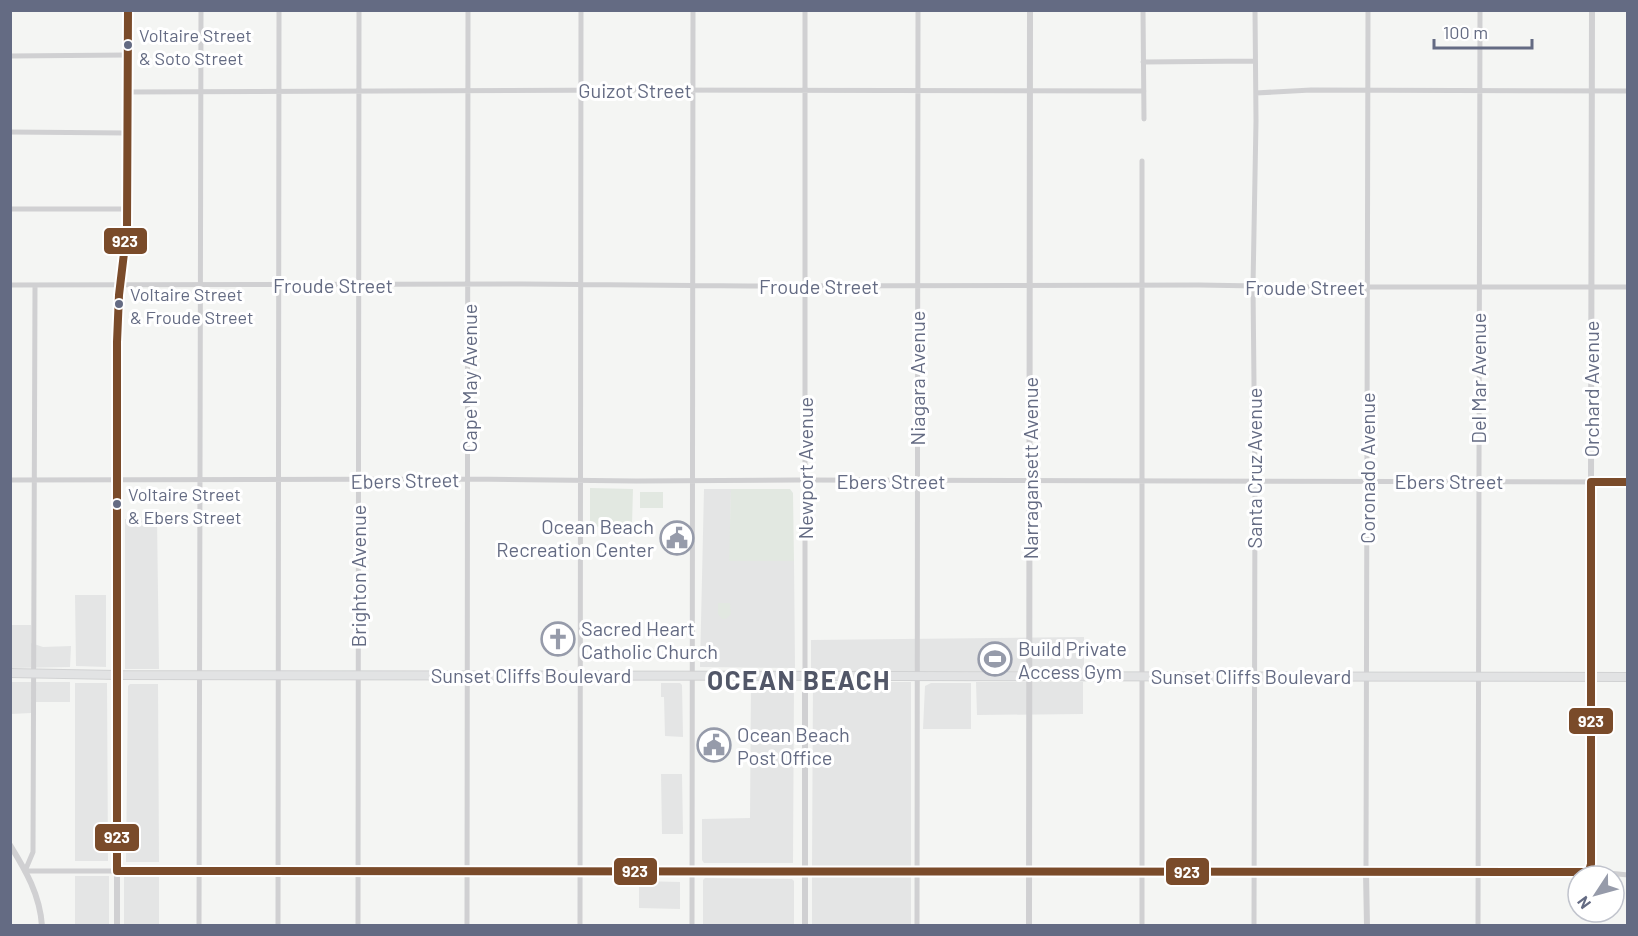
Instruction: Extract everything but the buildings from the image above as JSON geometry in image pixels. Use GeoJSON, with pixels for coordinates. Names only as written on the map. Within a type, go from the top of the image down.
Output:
{"type":"FeatureCollection","features":[{"type":"Feature","properties":{"kind":"main road"},"geometry":{"type":"LineString","coordinates":[[117,675],[117,342],[120,285],[126,240],[128,10]]}},
{"type":"Feature","properties":{"kind":"main road","name":"Sunset Cliffs Boulevard"},"geometry":{"type":"LineString","coordinates":[[10,673],[1628,677]]}},
{"type":"Feature","properties":{"kind":"street"},"geometry":{"type":"LineString","coordinates":[[199,926],[201,10]]}},
{"type":"Feature","properties":{"kind":"street"},"geometry":{"type":"LineString","coordinates":[[278,926],[279,10]]}},
{"type":"Feature","properties":{"kind":"street","name":"Brighton Avenue"},"geometry":{"type":"LineString","coordinates":[[358,926],[359,10]]}},
{"type":"Feature","properties":{"kind":"street","name":"Cape May Avenue"},"geometry":{"type":"LineString","coordinates":[[467,926],[468,10]]}},
{"type":"Feature","properties":{"kind":"street"},"geometry":{"type":"LineString","coordinates":[[580,10],[580,926]]}},
{"type":"Feature","properties":{"kind":"street"},"geometry":{"type":"LineString","coordinates":[[692,926],[693,10]]}},
{"type":"Feature","properties":{"kind":"street","name":"Newport Avenue"},"geometry":{"type":"LineString","coordinates":[[805,10],[805,926]]}},
{"type":"Feature","properties":{"kind":"street","name":"Niagara Avenue"},"geometry":{"type":"LineString","coordinates":[[917,926],[918,10]]}},
{"type":"Feature","properties":{"kind":"street","name":"Narragansett Avenue"},"geometry":{"type":"LineString","coordinates":[[1029,926],[1030,10]]}},
{"type":"Feature","properties":{"kind":"street"},"geometry":{"type":"LineString","coordinates":[[1143,10],[1144,119]]}},
{"type":"Feature","properties":{"kind":"street","name":"Santa Cruz Avenue"},"geometry":{"type":"LineString","coordinates":[[1254,926],[1253,286],[1256,10]]}},
{"type":"Feature","properties":{"kind":"street","name":"Coronado Avenue"},"geometry":{"type":"LineString","coordinates":[[1366,926],[1368,10]]}},
{"type":"Feature","properties":{"kind":"street","name":"Del Mar Avenue"},"geometry":{"type":"LineString","coordinates":[[1478,926],[1480,10]]}},
{"type":"Feature","properties":{"kind":"street","name":"Orchard Avenue"},"geometry":{"type":"LineString","coordinates":[[1591,864],[1593,10]]}},
{"type":"Feature","properties":{"kind":"street"},"geometry":{"type":"LineString","coordinates":[[10,56],[127,55]]}},
{"type":"Feature","properties":{"kind":"street"},"geometry":{"type":"LineString","coordinates":[[1143,62],[1256,61]]}},
{"type":"Feature","properties":{"kind":"street"},"geometry":{"type":"LineString","coordinates":[[1256,93],[1311,90],[1628,91]]}},
{"type":"Feature","properties":{"kind":"street","name":"Guizot Street"},"geometry":{"type":"LineString","coordinates":[[127,92],[1144,91]]}},
{"type":"Feature","properties":{"kind":"street"},"geometry":{"type":"LineString","coordinates":[[10,132],[127,133]]}},
{"type":"Feature","properties":{"kind":"street"},"geometry":{"type":"LineString","coordinates":[[1142,161],[1142,926]]}},
{"type":"Feature","properties":{"kind":"street"},"geometry":{"type":"LineString","coordinates":[[10,209],[127,209]]}},
{"type":"Feature","properties":{"kind":"street","name":"Froude Street"},"geometry":{"type":"LineString","coordinates":[[10,285],[1628,287]]}},
{"type":"Feature","properties":{"kind":"street"},"geometry":{"type":"LineString","coordinates":[[25,871],[33,852],[35,285]]}},
{"type":"Feature","properties":{"kind":"street","name":"Ebers Street"},"geometry":{"type":"LineString","coordinates":[[10,480],[1628,482]]}},
{"type":"Feature","properties":{"kind":"street"},"geometry":{"type":"LineString","coordinates":[[117,675],[117,926]]}},
{"type":"Feature","properties":{"kind":"street"},"geometry":{"type":"LineString","coordinates":[[10,845],[38,897],[42,926]]}},
{"type":"Feature","properties":{"kind":"street"},"geometry":{"type":"LineString","coordinates":[[25,871],[1566,873]]}},
{"type":"Feature","properties":{"kind":"shaded area"},"geometry":{"type":"Polygon","coordinates":[[[590,488],[633,489],[632,525],[590,527],[590,488]]]}},
{"type":"Feature","properties":{"kind":"shaded area"},"geometry":{"type":"Polygon","coordinates":[[[704,489],[731,489],[730,561],[794,561],[795,668],[700,667],[704,489]]]}},
{"type":"Feature","properties":{"kind":"shaded area"},"geometry":{"type":"Polygon","coordinates":[[[731,489],[790,489],[793,493],[794,561],[729,561],[731,489]]]}},
{"type":"Feature","properties":{"kind":"shaded area"},"geometry":{"type":"Polygon","coordinates":[[[640,492],[663,492],[663,508],[640,508],[640,492]]]}},
{"type":"Feature","properties":{"kind":"shaded area"},"geometry":{"type":"Polygon","coordinates":[[[157,518],[159,669],[125,669],[125,519],[157,518]]]}},
{"type":"Feature","properties":{"kind":"shaded area"},"geometry":{"type":"Polygon","coordinates":[[[75,595],[106,595],[106,667],[76,666],[75,595]]]}},
{"type":"Feature","properties":{"kind":"shaded area"},"geometry":{"type":"Polygon","coordinates":[[[718,603],[730,603],[731,614],[726,619],[722,619],[718,614],[718,603]]]}},
{"type":"Feature","properties":{"kind":"shaded area"},"geometry":{"type":"Polygon","coordinates":[[[10,625],[31,625],[31,643],[43,647],[71,646],[70,667],[11,668],[10,625]]]}},
{"type":"Feature","properties":{"kind":"shaded area"},"geometry":{"type":"Polygon","coordinates":[[[1084,637],[1084,671],[811,671],[811,640],[1084,637]]]}},
{"type":"Feature","properties":{"kind":"shaded area"},"geometry":{"type":"Polygon","coordinates":[[[10,682],[70,682],[70,702],[32,702],[31,713],[11,714],[10,682]]]}},
{"type":"Feature","properties":{"kind":"shaded area"},"geometry":{"type":"Polygon","coordinates":[[[813,682],[911,682],[911,866],[812,866],[813,682]]]}},
{"type":"Feature","properties":{"kind":"shaded area"},"geometry":{"type":"Polygon","coordinates":[[[976,682],[1083,682],[1083,714],[977,715],[976,682]]]}},
{"type":"Feature","properties":{"kind":"shaded area"},"geometry":{"type":"Polygon","coordinates":[[[75,683],[107,683],[108,861],[75,861],[75,683]]]}},
{"type":"Feature","properties":{"kind":"shaded area"},"geometry":{"type":"Polygon","coordinates":[[[661,683],[680,683],[682,685],[683,737],[665,736],[664,697],[661,697],[661,683]]]}},
{"type":"Feature","properties":{"kind":"shaded area"},"geometry":{"type":"Polygon","coordinates":[[[931,683],[971,683],[971,729],[923,729],[925,686],[931,683]]]}},
{"type":"Feature","properties":{"kind":"shaded area"},"geometry":{"type":"Polygon","coordinates":[[[130,684],[158,684],[159,862],[126,862],[128,686],[130,684]]]}},
{"type":"Feature","properties":{"kind":"shaded area"},"geometry":{"type":"Polygon","coordinates":[[[794,684],[793,863],[704,863],[702,860],[702,819],[750,818],[751,685],[794,684]]]}},
{"type":"Feature","properties":{"kind":"shaded area"},"geometry":{"type":"Polygon","coordinates":[[[661,774],[682,774],[683,834],[662,834],[661,774]]]}},
{"type":"Feature","properties":{"kind":"shaded area"},"geometry":{"type":"Polygon","coordinates":[[[75,876],[109,876],[109,925],[75,925],[75,876]]]}},
{"type":"Feature","properties":{"kind":"shaded area"},"geometry":{"type":"Polygon","coordinates":[[[124,876],[159,877],[159,925],[124,925],[124,876]]]}},
{"type":"Feature","properties":{"kind":"shaded area"},"geometry":{"type":"Polygon","coordinates":[[[812,876],[911,877],[911,925],[812,925],[812,876]]]}},
{"type":"Feature","properties":{"kind":"shaded area"},"geometry":{"type":"Polygon","coordinates":[[[705,878],[792,879],[794,881],[794,925],[703,925],[703,880],[705,878]]]}},
{"type":"Feature","properties":{"kind":"shaded area"},"geometry":{"type":"Polygon","coordinates":[[[639,881],[680,882],[680,909],[639,908],[639,881]]]}},
{"type":"Feature","properties":{"kind":"transit line","name":"923"},"geometry":{"type":"LineString","coordinates":[[128,10],[127,228],[119,295],[117,342],[117,871],[1586,872],[1589,871],[1591,864],[1591,482],[1628,482]]}},
{"type":"Feature","properties":{"kind":"place","name":"Voltaire Street & Soto Street"},"geometry":{"type":"Point","coordinates":[128,45]}},
{"type":"Feature","properties":{"kind":"place","name":"Voltaire Street & Froude Street"},"geometry":{"type":"Point","coordinates":[119,304]}},
{"type":"Feature","properties":{"kind":"place","name":"Voltaire Street & Ebers Street"},"geometry":{"type":"Point","coordinates":[117,504]}},
{"type":"Feature","properties":{"kind":"place","name":"Ocean Beach Recreation Center"},"geometry":{"type":"Point","coordinates":[677,538]}},
{"type":"Feature","properties":{"kind":"place","name":"Sacred Heart Catholic Church"},"geometry":{"type":"Point","coordinates":[558,639]}},
{"type":"Feature","properties":{"kind":"place","name":"Build Private Access Gym"},"geometry":{"type":"Point","coordinates":[995,659]}},
{"type":"Feature","properties":{"kind":"place","name":"Ocean Beach Post Office"},"geometry":{"type":"Point","coordinates":[714,745]}},
{"type":"Feature","properties":{"kind":"district","name":"OCEAN BEACH"},"geometry":{"type":"Point","coordinates":[799,679]}}]}
